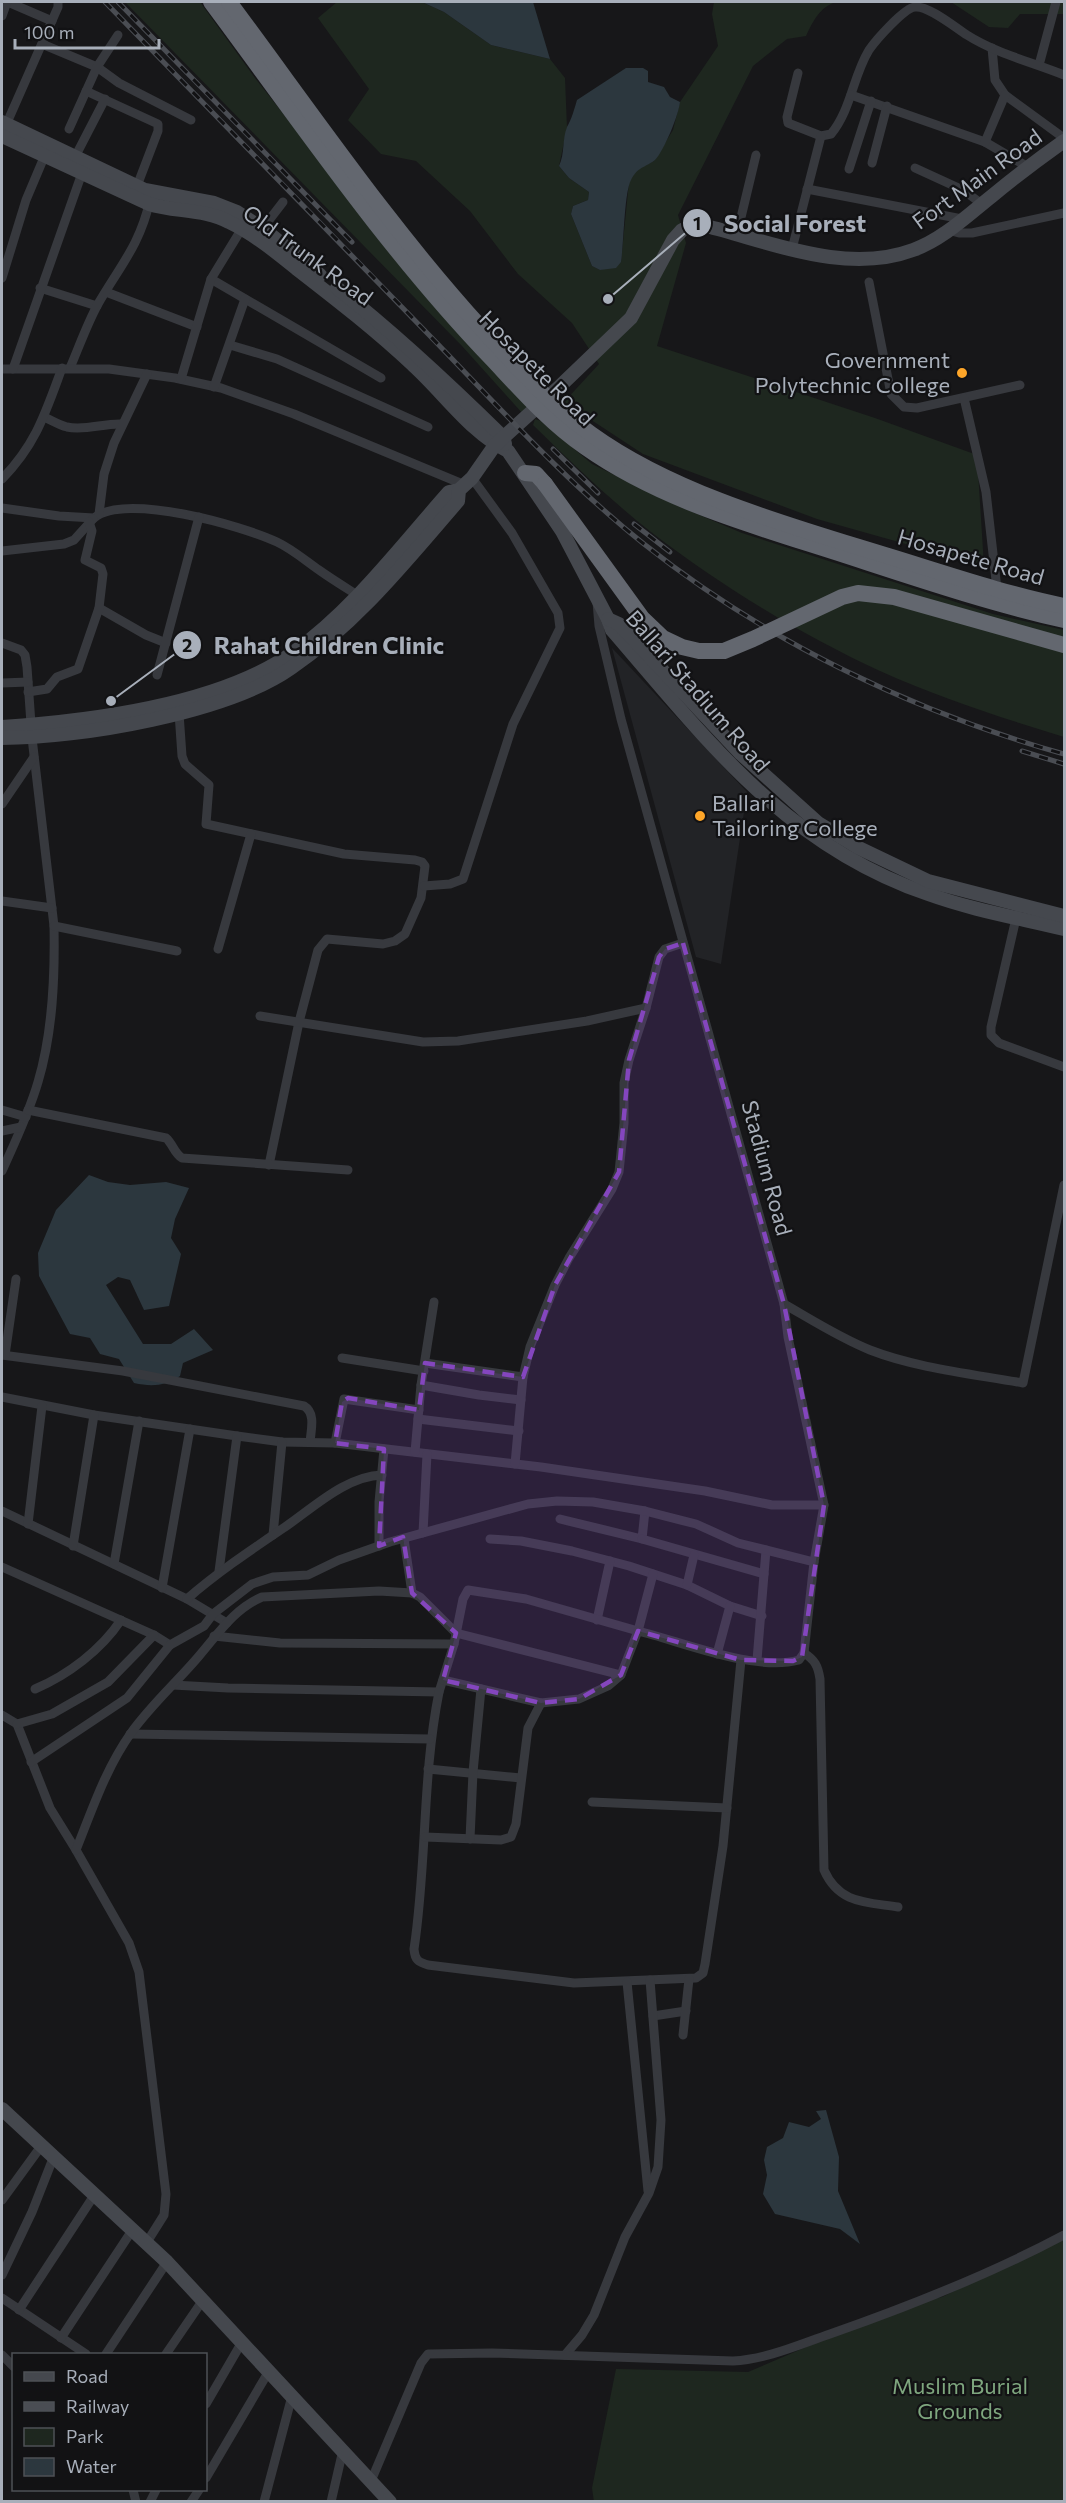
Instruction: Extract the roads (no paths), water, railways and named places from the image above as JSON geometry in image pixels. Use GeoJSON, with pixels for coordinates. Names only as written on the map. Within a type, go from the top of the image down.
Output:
{"type":"FeatureCollection","features":[{"type":"Feature","properties":{"kind":"highway","name":"Hosapete Road"},"geometry":{"type":"LineString","coordinates":[[211,2],[429,289],[476,343],[542,402],[644,467],[709,496],[818,535],[997,589],[1065,606]]}},
{"type":"Feature","properties":{"kind":"highway","name":"Hosapete Road"},"geometry":{"type":"LineString","coordinates":[[229,2],[396,228],[542,402],[559,428],[587,449],[625,472],[724,516],[898,573],[1065,620]]}},
{"type":"Feature","properties":{"kind":"highway"},"geometry":{"type":"LineString","coordinates":[[525,473],[536,474],[545,484],[642,618],[663,638],[682,647],[699,651],[724,651],[842,597],[858,593],[894,597],[1065,645]]}},
{"type":"Feature","properties":{"kind":"street"},"geometry":{"type":"LineString","coordinates":[[2,16],[8,2],[52,21]]}},
{"type":"Feature","properties":{"kind":"street"},"geometry":{"type":"LineString","coordinates":[[2,479],[29,448],[97,306],[138,241],[151,198],[137,186],[75,157],[3,128],[42,44],[58,2]]}},
{"type":"Feature","properties":{"kind":"street"},"geometry":{"type":"LineString","coordinates":[[1039,65],[1056,2]]}},
{"type":"Feature","properties":{"kind":"street"},"geometry":{"type":"LineString","coordinates":[[798,73],[787,120],[791,125],[827,136],[835,130],[868,53],[876,40],[908,10],[915,7],[930,11],[969,37],[992,48],[1065,75]]}},
{"type":"Feature","properties":{"kind":"street"},"geometry":{"type":"LineString","coordinates":[[69,129],[97,67],[118,35]]}},
{"type":"Feature","properties":{"kind":"street"},"geometry":{"type":"LineString","coordinates":[[42,44],[97,67],[119,83],[191,120]]}},
{"type":"Feature","properties":{"kind":"street"},"geometry":{"type":"LineString","coordinates":[[992,48],[995,80],[1005,95],[1065,139]]}},
{"type":"Feature","properties":{"kind":"street"},"geometry":{"type":"LineString","coordinates":[[86,91],[155,122],[159,127],[137,186]]}},
{"type":"Feature","properties":{"kind":"street"},"geometry":{"type":"LineString","coordinates":[[851,95],[985,142],[1028,166]]}},
{"type":"Feature","properties":{"kind":"street"},"geometry":{"type":"LineString","coordinates":[[985,142],[1005,95]]}},
{"type":"Feature","properties":{"kind":"street"},"geometry":{"type":"LineString","coordinates":[[75,157],[105,99]]}},
{"type":"Feature","properties":{"kind":"street"},"geometry":{"type":"LineString","coordinates":[[849,169],[871,101]]}},
{"type":"Feature","properties":{"kind":"street"},"geometry":{"type":"LineString","coordinates":[[872,163],[887,106]]}},
{"type":"Feature","properties":{"kind":"street","name":"Old Trunk Road"},"geometry":{"type":"LineString","coordinates":[[3,128],[45,155],[82,173],[151,198],[165,208],[215,216],[263,228],[386,327],[499,443]]}},
{"type":"Feature","properties":{"kind":"street"},"geometry":{"type":"LineString","coordinates":[[792,249],[821,136]]}},
{"type":"Feature","properties":{"kind":"street","name":"Fort Main Road"},"geometry":{"type":"LineString","coordinates":[[466,484],[499,443],[631,318],[663,256],[682,230],[693,225],[837,258],[897,255],[915,250],[948,230],[1065,139]]}},
{"type":"Feature","properties":{"kind":"street"},"geometry":{"type":"LineString","coordinates":[[2,278],[26,200],[45,155]]}},
{"type":"Feature","properties":{"kind":"street"},"geometry":{"type":"LineString","coordinates":[[737,234],[756,155]]}},
{"type":"Feature","properties":{"kind":"street"},"geometry":{"type":"LineString","coordinates":[[915,168],[963,190],[982,204]]}},
{"type":"Feature","properties":{"kind":"street"},"geometry":{"type":"LineString","coordinates":[[12,369],[82,173]]}},
{"type":"Feature","properties":{"kind":"street"},"geometry":{"type":"LineString","coordinates":[[807,189],[962,219]]}},
{"type":"Feature","properties":{"kind":"street","name":"Old Trunk Road"},"geometry":{"type":"LineString","coordinates":[[151,198],[208,202],[229,208],[245,224],[330,292],[414,365],[499,443]]}},
{"type":"Feature","properties":{"kind":"street"},"geometry":{"type":"LineString","coordinates":[[263,228],[283,202]]}},
{"type":"Feature","properties":{"kind":"street"},"geometry":{"type":"LineString","coordinates":[[948,230],[972,233],[1065,213]]}},
{"type":"Feature","properties":{"kind":"street"},"geometry":{"type":"LineString","coordinates":[[181,379],[211,279],[245,224]]}},
{"type":"Feature","properties":{"kind":"street"},"geometry":{"type":"LineString","coordinates":[[211,279],[381,378]]}},
{"type":"Feature","properties":{"kind":"street"},"geometry":{"type":"LineString","coordinates":[[869,282],[891,394],[896,402],[904,407],[917,408],[1020,385]]}},
{"type":"Feature","properties":{"kind":"street"},"geometry":{"type":"LineString","coordinates":[[40,288],[97,306]]}},
{"type":"Feature","properties":{"kind":"street"},"geometry":{"type":"LineString","coordinates":[[106,292],[197,327]]}},
{"type":"Feature","properties":{"kind":"street"},"geometry":{"type":"LineString","coordinates":[[214,387],[245,299]]}},
{"type":"Feature","properties":{"kind":"street"},"geometry":{"type":"LineString","coordinates":[[230,345],[277,359],[428,427]]}},
{"type":"Feature","properties":{"kind":"street"},"geometry":{"type":"LineString","coordinates":[[2,369],[109,369],[181,379],[214,387],[294,414],[466,484],[512,533],[558,613],[560,620],[558,635],[507,739],[463,879],[450,884],[424,886]]}},
{"type":"Feature","properties":{"kind":"street"},"geometry":{"type":"LineString","coordinates":[[2,683],[47,689],[57,677],[78,669],[99,608],[103,570],[88,563],[84,557],[104,474],[122,424],[147,374]]}},
{"type":"Feature","properties":{"kind":"street"},"geometry":{"type":"LineString","coordinates":[[964,398],[986,492],[997,589]]}},
{"type":"Feature","properties":{"kind":"street"},"geometry":{"type":"LineString","coordinates":[[44,417],[66,427],[76,428],[108,423],[122,424]]}},
{"type":"Feature","properties":{"kind":"street"},"geometry":{"type":"LineString","coordinates":[[499,443],[525,473],[562,531],[597,602],[608,619]]}},
{"type":"Feature","properties":{"kind":"street"},"geometry":{"type":"LineString","coordinates":[[2,727],[31,732],[105,728],[179,713],[264,671],[320,632],[358,595],[449,492],[466,484]]}},
{"type":"Feature","properties":{"kind":"street"},"geometry":{"type":"LineString","coordinates":[[2,738],[216,695],[273,680],[370,603],[459,501],[466,484]]}},
{"type":"Feature","properties":{"kind":"street"},"geometry":{"type":"LineString","coordinates":[[2,508],[94,518]]}},
{"type":"Feature","properties":{"kind":"street"},"geometry":{"type":"LineString","coordinates":[[2,554],[64,544],[74,540],[94,518],[114,509],[154,509],[246,530],[279,543],[370,603]]}},
{"type":"Feature","properties":{"kind":"street"},"geometry":{"type":"LineString","coordinates":[[157,675],[199,518]]}},
{"type":"Feature","properties":{"kind":"street","name":"Stadium Road"},"geometry":{"type":"LineString","coordinates":[[597,602],[599,626],[621,720],[681,943],[784,1304],[788,1337],[824,1505]]}},
{"type":"Feature","properties":{"kind":"street"},"geometry":{"type":"LineString","coordinates":[[99,608],[146,635],[166,643]]}},
{"type":"Feature","properties":{"kind":"street","name":"Ballari Stadium Road"},"geometry":{"type":"LineString","coordinates":[[608,619],[619,624],[637,642],[753,766],[818,823],[858,849],[928,881],[1065,929]]}},
{"type":"Feature","properties":{"kind":"street","name":"Ballari Stadium Road"},"geometry":{"type":"LineString","coordinates":[[608,619],[612,630],[711,744],[742,777],[805,831],[856,863],[928,894],[1018,911],[1065,916]]}},
{"type":"Feature","properties":{"kind":"street"},"geometry":{"type":"LineString","coordinates":[[2,643],[21,650],[25,655],[31,732],[54,926],[52,1004],[39,1080],[2,1171]]}},
{"type":"Feature","properties":{"kind":"street"},"geometry":{"type":"LineString","coordinates":[[179,713],[182,756],[185,764],[209,785],[206,824],[344,854],[415,860],[422,862],[425,866],[424,886],[405,934],[395,941],[383,944],[327,939],[318,950],[299,1022],[269,1165]]}},
{"type":"Feature","properties":{"kind":"street"},"geometry":{"type":"LineString","coordinates":[[2,804],[34,757]]}},
{"type":"Feature","properties":{"kind":"street"},"geometry":{"type":"LineString","coordinates":[[742,777],[753,766]]}},
{"type":"Feature","properties":{"kind":"street"},"geometry":{"type":"LineString","coordinates":[[218,949],[251,834]]}},
{"type":"Feature","properties":{"kind":"street"},"geometry":{"type":"LineString","coordinates":[[2,901],[52,908]]}},
{"type":"Feature","properties":{"kind":"street"},"geometry":{"type":"LineString","coordinates":[[1018,911],[991,1035],[999,1043],[1065,1067]]}},
{"type":"Feature","properties":{"kind":"street"},"geometry":{"type":"LineString","coordinates":[[54,926],[177,951]]}},
{"type":"Feature","properties":{"kind":"street"},"geometry":{"type":"LineString","coordinates":[[515,1464],[523,1377],[530,1347],[555,1285],[584,1232],[612,1189],[619,1172],[624,1123],[624,1083],[635,1040],[656,967],[664,949],[681,943]]}},
{"type":"Feature","properties":{"kind":"street"},"geometry":{"type":"LineString","coordinates":[[260,1016],[423,1042],[458,1041],[587,1021],[646,1008]]}},
{"type":"Feature","properties":{"kind":"street"},"geometry":{"type":"LineString","coordinates":[[2,1110],[166,1138],[176,1155],[182,1158],[348,1170]]}},
{"type":"Feature","properties":{"kind":"street"},"geometry":{"type":"LineString","coordinates":[[2,1131],[21,1127]]}},
{"type":"Feature","properties":{"kind":"street"},"geometry":{"type":"LineString","coordinates":[[784,1304],[870,1350],[935,1368],[1023,1383],[1065,1185]]}},
{"type":"Feature","properties":{"kind":"street"},"geometry":{"type":"LineString","coordinates":[[16,1279],[3,1355],[112,1369],[304,1406],[312,1415],[310,1442]]}},
{"type":"Feature","properties":{"kind":"street"},"geometry":{"type":"LineString","coordinates":[[415,1452],[434,1302]]}},
{"type":"Feature","properties":{"kind":"street"},"geometry":{"type":"LineString","coordinates":[[342,1358],[523,1377]]}},
{"type":"Feature","properties":{"kind":"street"},"geometry":{"type":"LineString","coordinates":[[422,1385],[521,1400]]}},
{"type":"Feature","properties":{"kind":"street"},"geometry":{"type":"LineString","coordinates":[[2,1397],[94,1415],[282,1442],[335,1443],[515,1464],[694,1490],[772,1505],[824,1505],[814,1562],[804,1653],[799,1660],[789,1662],[741,1660],[517,1597],[468,1590],[463,1599],[454,1644],[439,1692],[430,1739],[425,1837],[414,1949],[418,1962],[533,1980],[574,1983],[700,1977],[703,1973],[727,1808],[741,1660]]}},
{"type":"Feature","properties":{"kind":"street"},"geometry":{"type":"LineString","coordinates":[[335,1443],[344,1399],[418,1415],[519,1431]]}},
{"type":"Feature","properties":{"kind":"street"},"geometry":{"type":"LineString","coordinates":[[28,1524],[42,1406]]}},
{"type":"Feature","properties":{"kind":"street"},"geometry":{"type":"LineString","coordinates":[[73,1546],[94,1415]]}},
{"type":"Feature","properties":{"kind":"street"},"geometry":{"type":"LineString","coordinates":[[114,1564],[139,1421]]}},
{"type":"Feature","properties":{"kind":"street"},"geometry":{"type":"LineString","coordinates":[[162,1588],[190,1429]]}},
{"type":"Feature","properties":{"kind":"street"},"geometry":{"type":"LineString","coordinates":[[219,1571],[237,1436]]}},
{"type":"Feature","properties":{"kind":"street"},"geometry":{"type":"LineString","coordinates":[[273,1535],[282,1442]]}},
{"type":"Feature","properties":{"kind":"street"},"geometry":{"type":"LineString","coordinates":[[379,1546],[384,1449]]}},
{"type":"Feature","properties":{"kind":"street"},"geometry":{"type":"LineString","coordinates":[[423,1533],[427,1454]]}},
{"type":"Feature","properties":{"kind":"street"},"geometry":{"type":"LineString","coordinates":[[187,1599],[219,1571],[341,1489],[370,1476],[382,1475]]}},
{"type":"Feature","properties":{"kind":"street"},"geometry":{"type":"LineString","coordinates":[[31,1762],[127,1698],[170,1645],[204,1626],[213,1614],[243,1590],[263,1579],[308,1575],[339,1560],[379,1546],[528,1504],[557,1501],[592,1502],[675,1517],[738,1543],[814,1562]]}},
{"type":"Feature","properties":{"kind":"street"},"geometry":{"type":"LineString","coordinates":[[2,1511],[187,1599],[227,1623]]}},
{"type":"Feature","properties":{"kind":"street"},"geometry":{"type":"LineString","coordinates":[[642,1539],[645,1511]]}},
{"type":"Feature","properties":{"kind":"street"},"geometry":{"type":"LineString","coordinates":[[560,1519],[642,1539],[764,1574]]}},
{"type":"Feature","properties":{"kind":"street"},"geometry":{"type":"LineString","coordinates":[[404,1539],[412,1593]]}},
{"type":"Feature","properties":{"kind":"street"},"geometry":{"type":"LineString","coordinates":[[490,1539],[521,1541],[610,1561],[687,1585],[730,1606],[762,1616]]}},
{"type":"Feature","properties":{"kind":"street"},"geometry":{"type":"LineString","coordinates":[[757,1660],[766,1550]]}},
{"type":"Feature","properties":{"kind":"street"},"geometry":{"type":"LineString","coordinates":[[687,1585],[694,1555]]}},
{"type":"Feature","properties":{"kind":"street"},"geometry":{"type":"LineString","coordinates":[[597,1620],[610,1561]]}},
{"type":"Feature","properties":{"kind":"street"},"geometry":{"type":"LineString","coordinates":[[2,1567],[154,1635],[170,1645]]}},
{"type":"Feature","properties":{"kind":"street"},"geometry":{"type":"LineString","coordinates":[[443,1680],[541,1703],[579,1700],[608,1686],[621,1675],[638,1631],[653,1574]]}},
{"type":"Feature","properties":{"kind":"street"},"geometry":{"type":"LineString","coordinates":[[76,1850],[104,1779],[130,1734],[214,1636],[245,1607],[262,1598],[379,1591],[412,1593],[420,1597],[456,1633],[621,1675]]}},
{"type":"Feature","properties":{"kind":"street"},"geometry":{"type":"LineString","coordinates":[[717,1654],[730,1606]]}},
{"type":"Feature","properties":{"kind":"street"},"geometry":{"type":"LineString","coordinates":[[35,1689],[60,1677],[103,1643],[121,1620]]}},
{"type":"Feature","properties":{"kind":"street"},"geometry":{"type":"LineString","coordinates":[[17,1724],[52,1714],[108,1682],[154,1635]]}},
{"type":"Feature","properties":{"kind":"street"},"geometry":{"type":"LineString","coordinates":[[214,1636],[280,1643],[454,1644]]}},
{"type":"Feature","properties":{"kind":"street"},"geometry":{"type":"LineString","coordinates":[[804,1653],[813,1658],[818,1667],[820,1679],[824,1870],[829,1883],[850,1899],[898,1907]]}},
{"type":"Feature","properties":{"kind":"street"},"geometry":{"type":"LineString","coordinates":[[173,1685],[439,1692]]}},
{"type":"Feature","properties":{"kind":"street"},"geometry":{"type":"LineString","coordinates":[[470,1839],[473,1772],[482,1689]]}},
{"type":"Feature","properties":{"kind":"street"},"geometry":{"type":"LineString","coordinates":[[425,1837],[501,1840],[511,1837],[516,1824],[528,1728],[541,1703]]}},
{"type":"Feature","properties":{"kind":"street"},"geometry":{"type":"LineString","coordinates":[[2,1715],[17,1724],[50,1808],[129,1942],[140,1972],[166,2194],[164,2215],[158,2229],[147,2242]]}},
{"type":"Feature","properties":{"kind":"street"},"geometry":{"type":"LineString","coordinates":[[130,1734],[430,1739]]}},
{"type":"Feature","properties":{"kind":"street"},"geometry":{"type":"LineString","coordinates":[[428,1769],[521,1778]]}},
{"type":"Feature","properties":{"kind":"street"},"geometry":{"type":"LineString","coordinates":[[592,1802],[727,1808]]}},
{"type":"Feature","properties":{"kind":"street"},"geometry":{"type":"LineString","coordinates":[[683,2035],[689,1979]]}},
{"type":"Feature","properties":{"kind":"street"},"geometry":{"type":"LineString","coordinates":[[566,2355],[594,2315],[625,2237],[649,2193],[658,2167],[661,2120],[650,1980]]}},
{"type":"Feature","properties":{"kind":"street"},"geometry":{"type":"LineString","coordinates":[[627,1982],[649,2193]]}},
{"type":"Feature","properties":{"kind":"street"},"geometry":{"type":"LineString","coordinates":[[653,2016],[686,2011]]}},
{"type":"Feature","properties":{"kind":"street"},"geometry":{"type":"LineString","coordinates":[[2,2109],[167,2262],[390,2502]]}},
{"type":"Feature","properties":{"kind":"street"},"geometry":{"type":"LineString","coordinates":[[2,2200],[5,2188],[42,2145]]}},
{"type":"Feature","properties":{"kind":"street"},"geometry":{"type":"LineString","coordinates":[[2,2275],[32,2212],[54,2156]]}},
{"type":"Feature","properties":{"kind":"street"},"geometry":{"type":"LineString","coordinates":[[19,2310],[95,2194]]}},
{"type":"Feature","properties":{"kind":"street"},"geometry":{"type":"LineString","coordinates":[[61,2338],[133,2229]]}},
{"type":"Feature","properties":{"kind":"street"},"geometry":{"type":"LineString","coordinates":[[371,2481],[421,2363],[428,2354],[492,2353],[734,2361],[760,2358],[888,2314],[978,2277],[1065,2235]]}},
{"type":"Feature","properties":{"kind":"street"},"geometry":{"type":"LineString","coordinates":[[107,2353],[167,2262]]}},
{"type":"Feature","properties":{"kind":"street"},"geometry":{"type":"LineString","coordinates":[[2,2298],[83,2353]]}},
{"type":"Feature","properties":{"kind":"street"},"geometry":{"type":"LineString","coordinates":[[167,2353],[203,2300]]}},
{"type":"Feature","properties":{"kind":"street"},"geometry":{"type":"LineString","coordinates":[[207,2402],[242,2342]]}},
{"type":"Feature","properties":{"kind":"street"},"geometry":{"type":"LineString","coordinates":[[207,2476],[269,2371]]}},
{"type":"Feature","properties":{"kind":"street"},"geometry":{"type":"LineString","coordinates":[[264,2502],[292,2396]]}},
{"type":"Feature","properties":{"kind":"street"},"geometry":{"type":"LineString","coordinates":[[331,2502],[343,2450]]}},
{"type":"Feature","properties":{"kind":"water"},"geometry":{"type":"Polygon","coordinates":[[[422,2],[533,2],[550,59],[491,45],[444,12],[422,2]]]}},
{"type":"Feature","properties":{"kind":"water"},"geometry":{"type":"Polygon","coordinates":[[[626,68],[643,68],[648,71],[648,82],[664,87],[670,97],[680,102],[663,149],[655,160],[639,170],[631,180],[627,196],[621,262],[616,268],[600,270],[592,266],[571,214],[573,206],[588,200],[589,192],[569,178],[559,166],[565,132],[577,100],[626,68]]]}},
{"type":"Feature","properties":{"kind":"water"},"geometry":{"type":"Polygon","coordinates":[[[89,1175],[108,1182],[130,1185],[166,1182],[189,1188],[175,1219],[171,1238],[181,1254],[169,1306],[144,1310],[130,1280],[118,1277],[106,1285],[143,1344],[171,1344],[194,1329],[213,1350],[183,1363],[180,1376],[164,1384],[134,1383],[119,1359],[100,1354],[90,1338],[70,1334],[39,1276],[38,1253],[56,1210],[89,1175]]]}},
{"type":"Feature","properties":{"kind":"water"},"geometry":{"type":"Polygon","coordinates":[[[826,2110],[839,2157],[838,2191],[860,2244],[840,2229],[775,2214],[763,2194],[767,2175],[764,2160],[767,2147],[783,2138],[789,2122],[809,2127],[821,2119],[816,2111],[826,2110]]]}},
{"type":"Feature","properties":{"kind":"railway"},"geometry":{"type":"LineString","coordinates":[[105,2],[534,443],[587,495],[644,544],[740,612],[844,670],[952,717],[1064,754]]}},
{"type":"Feature","properties":{"kind":"railway"},"geometry":{"type":"LineString","coordinates":[[118,2],[352,242]]}},
{"type":"Feature","properties":{"kind":"railway"},"geometry":{"type":"LineString","coordinates":[[553,449],[598,493]]}},
{"type":"Feature","properties":{"kind":"railway"},"geometry":{"type":"LineString","coordinates":[[634,524],[670,552]]}},
{"type":"Feature","properties":{"kind":"railway"},"geometry":{"type":"LineString","coordinates":[[1022,751],[1064,764]]}},
{"type":"Feature","properties":{"kind":"place","name":"Social Forest"},"geometry":{"type":"Point","coordinates":[608,299]}},
{"type":"Feature","properties":{"kind":"place","name":"Government Polytechnic College"},"geometry":{"type":"Point","coordinates":[962,373]}},
{"type":"Feature","properties":{"kind":"place","name":"Rahat Children Clinic"},"geometry":{"type":"Point","coordinates":[111,701]}},
{"type":"Feature","properties":{"kind":"place","name":"Ballari Tailoring College"},"geometry":{"type":"Point","coordinates":[700,816]}},
{"type":"Feature","properties":{"kind":"park label","name":"Muslim Burial Grounds"},"geometry":{"type":"Point","coordinates":[960,2398]}}]}
